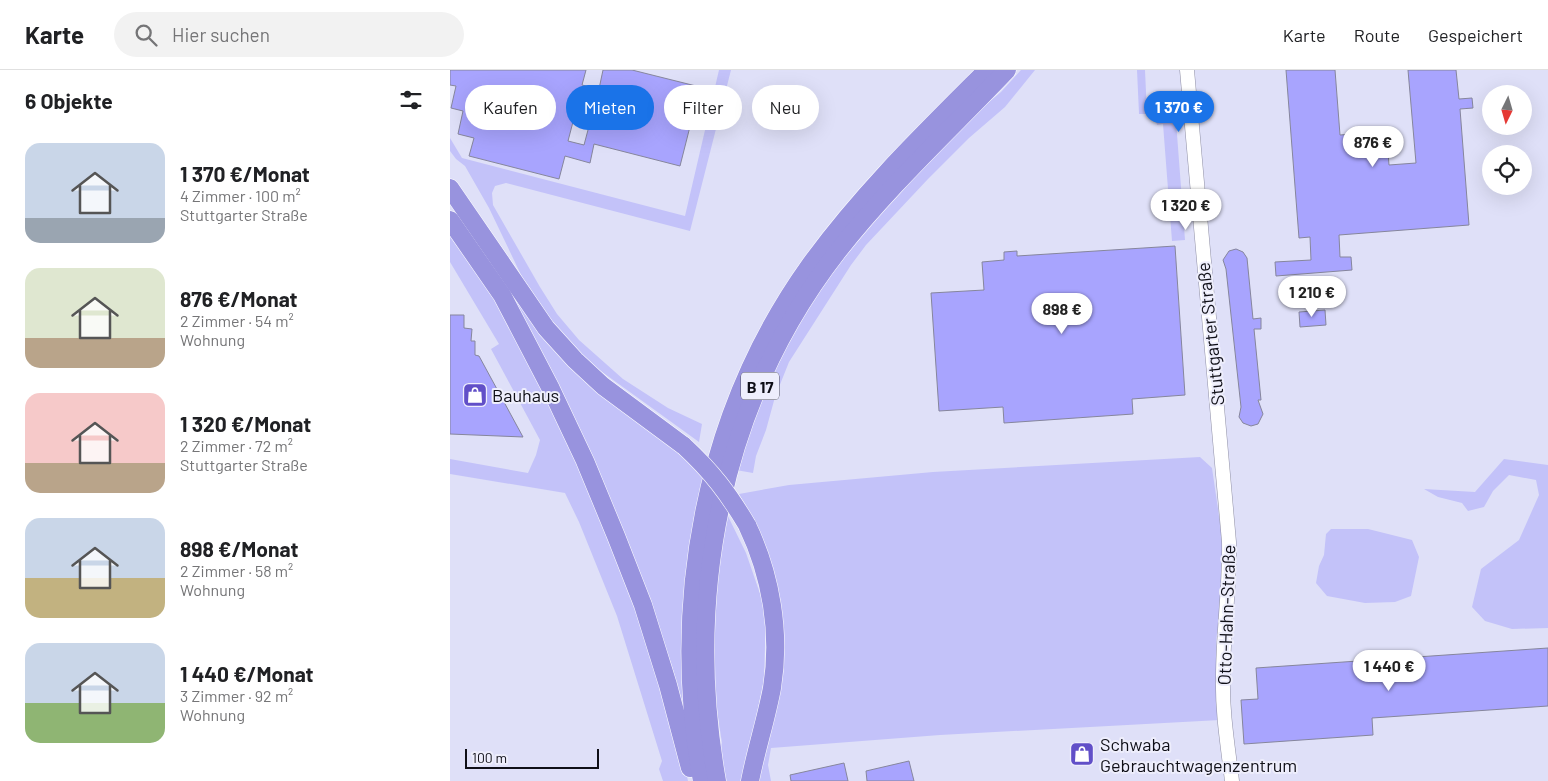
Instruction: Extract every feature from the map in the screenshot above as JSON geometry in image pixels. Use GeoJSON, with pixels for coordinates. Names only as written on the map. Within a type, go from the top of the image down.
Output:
{"type":"FeatureCollection","features":[{"type":"Feature","properties":{"kind":"highway","name":"B 17"},"geometry":{"type":"LineString","coordinates":[[702,781],[690,681],[689,647],[692,591],[706,499],[716,461],[742,388],[770,330],[790,295],[826,244],[875,184],[987,70]]}},
{"type":"Feature","properties":{"kind":"highway","name":"B 17"},"geometry":{"type":"LineString","coordinates":[[717,781],[709,728],[705,681],[704,640],[707,592],[714,538],[721,504],[737,446],[756,393],[784,335],[807,296],[838,252],[888,193],[1007,70]]}},
{"type":"Feature","properties":{"kind":"highway"},"geometry":{"type":"LineString","coordinates":[[450,188],[522,296],[546,328],[575,360],[603,386],[684,446],[716,478],[747,525],[767,578],[774,612],[775,638],[772,689],[750,781]]}},
{"type":"Feature","properties":{"kind":"highway"},"geometry":{"type":"LineString","coordinates":[[450,220],[502,296],[551,389],[585,461],[643,605],[668,685],[694,781]]}},
{"type":"Feature","properties":{"kind":"street","name":"Stuttgarter Straße"},"geometry":{"type":"LineString","coordinates":[[1187,70],[1221,448]]}},
{"type":"Feature","properties":{"kind":"street","name":"Otto-Hahn-Straße"},"geometry":{"type":"LineString","coordinates":[[1221,448],[1230,569],[1224,634],[1223,679],[1232,781]]}},
{"type":"Feature","properties":{"kind":"shaded area"},"geometry":{"type":"Polygon","coordinates":[[[719,70],[731,70],[727,85],[716,85],[719,70]]]}},
{"type":"Feature","properties":{"kind":"shaded area"},"geometry":{"type":"Polygon","coordinates":[[[1021,70],[1035,70],[1005,107],[969,138],[928,179],[866,245],[851,265],[789,362],[775,397],[766,430],[756,456],[753,473],[736,470],[767,381],[792,333],[841,255],[963,124],[1001,92],[1021,70]]]}},
{"type":"Feature","properties":{"kind":"shaded area"},"geometry":{"type":"Polygon","coordinates":[[[1137,70],[1145,70],[1147,114],[1139,114],[1137,70]]]}},
{"type":"Feature","properties":{"kind":"shaded area"},"geometry":{"type":"Polygon","coordinates":[[[1170,104],[1176,121],[1185,240],[1172,241],[1163,124],[1157,125],[1156,121],[1159,119],[1159,108],[1170,104]]]}},
{"type":"Feature","properties":{"kind":"shaded area"},"geometry":{"type":"Polygon","coordinates":[[[705,130],[716,130],[690,231],[506,183],[495,186],[492,193],[493,205],[557,314],[579,340],[623,379],[668,408],[702,424],[699,442],[580,356],[547,317],[523,279],[489,208],[465,166],[450,151],[450,138],[462,158],[685,216],[705,130]]]}},
{"type":"Feature","properties":{"kind":"shaded area"},"geometry":{"type":"Polygon","coordinates":[[[450,230],[497,303],[571,446],[634,598],[680,745],[688,781],[663,781],[659,769],[662,761],[617,616],[579,522],[565,493],[450,474],[450,459],[528,473],[540,440],[491,349],[499,344],[450,262],[450,230]]]}},
{"type":"Feature","properties":{"kind":"shaded area"},"geometry":{"type":"Polygon","coordinates":[[[511,292],[704,476],[686,576],[683,655],[687,720],[672,666],[650,604],[507,293],[511,292]]]}},
{"type":"Feature","properties":{"kind":"shaded area"},"geometry":{"type":"Polygon","coordinates":[[[1200,457],[1212,468],[1224,550],[1224,586],[1216,641],[1220,720],[940,735],[771,748],[768,765],[771,781],[756,781],[778,684],[750,514],[739,494],[789,485],[933,472],[1200,457]]]}},
{"type":"Feature","properties":{"kind":"shaded area"},"geometry":{"type":"Polygon","coordinates":[[[1504,459],[1548,465],[1548,628],[1512,629],[1485,621],[1472,607],[1481,569],[1519,540],[1539,495],[1536,480],[1509,475],[1493,491],[1484,507],[1468,511],[1462,503],[1438,497],[1424,489],[1475,492],[1504,459]]]}},
{"type":"Feature","properties":{"kind":"shaded area"},"geometry":{"type":"Polygon","coordinates":[[[724,508],[746,553],[766,611],[764,679],[743,781],[724,781],[719,754],[722,743],[715,698],[709,627],[724,508]]]}},
{"type":"Feature","properties":{"kind":"shaded area"},"geometry":{"type":"Polygon","coordinates":[[[1331,529],[1368,529],[1412,540],[1419,557],[1411,596],[1395,602],[1365,603],[1327,596],[1316,583],[1319,566],[1324,555],[1326,534],[1331,529]]]}},
{"type":"Feature","properties":{"kind":"building"},"geometry":{"type":"Polygon","coordinates":[[[450,70],[586,70],[582,85],[566,85],[566,130],[571,130],[568,141],[584,145],[588,130],[654,130],[654,85],[600,85],[603,70],[632,70],[692,85],[664,85],[664,130],[689,130],[680,166],[594,144],[590,163],[565,156],[559,179],[469,156],[474,138],[458,134],[463,111],[451,108],[456,86],[450,85],[450,70]]]}},
{"type":"Feature","properties":{"kind":"building"},"geometry":{"type":"Polygon","coordinates":[[[1286,70],[1335,70],[1340,135],[1352,134],[1353,142],[1387,139],[1389,165],[1416,163],[1408,70],[1456,70],[1459,99],[1472,98],[1473,108],[1460,109],[1469,225],[1339,235],[1340,257],[1351,257],[1352,270],[1276,276],[1275,262],[1311,260],[1310,237],[1299,238],[1286,70]]]}},
{"type":"Feature","properties":{"kind":"building"},"geometry":{"type":"Polygon","coordinates":[[[1175,246],[1185,395],[1132,399],[1133,414],[1004,423],[1003,407],[939,411],[931,293],[984,290],[982,262],[1004,260],[1004,252],[1017,251],[1017,256],[1175,246]]]}},
{"type":"Feature","properties":{"kind":"building"},"geometry":{"type":"Polygon","coordinates":[[[1236,249],[1243,252],[1247,258],[1253,319],[1261,318],[1261,329],[1254,329],[1261,400],[1258,400],[1263,414],[1258,424],[1251,426],[1243,423],[1239,417],[1241,407],[1226,269],[1223,260],[1229,251],[1236,249]]]}},
{"type":"Feature","properties":{"kind":"building"},"geometry":{"type":"Polygon","coordinates":[[[1325,310],[1326,325],[1300,327],[1299,312],[1325,310]]]}},
{"type":"Feature","properties":{"kind":"building","name":"Bauhaus"},"geometry":{"type":"Polygon","coordinates":[[[450,315],[464,315],[464,328],[472,329],[471,341],[475,341],[475,355],[479,356],[523,437],[450,434],[450,315]]]}},
{"type":"Feature","properties":{"kind":"building"},"geometry":{"type":"Polygon","coordinates":[[[1548,648],[1548,706],[1372,718],[1373,735],[1244,744],[1241,700],[1258,699],[1256,668],[1548,648]]]}},
{"type":"Feature","properties":{"kind":"building"},"geometry":{"type":"Polygon","coordinates":[[[909,761],[914,781],[867,781],[866,771],[909,761]]]}},
{"type":"Feature","properties":{"kind":"building"},"geometry":{"type":"Polygon","coordinates":[[[844,763],[848,781],[791,781],[790,775],[844,763]]]}},
{"type":"Feature","properties":{"kind":"place","name":"Bauhaus"},"geometry":{"type":"Point","coordinates":[475,395]}},
{"type":"Feature","properties":{"kind":"place","name":"Schwaba Gebrauchtwagenzentrum"},"geometry":{"type":"Point","coordinates":[1082,754]}}]}
